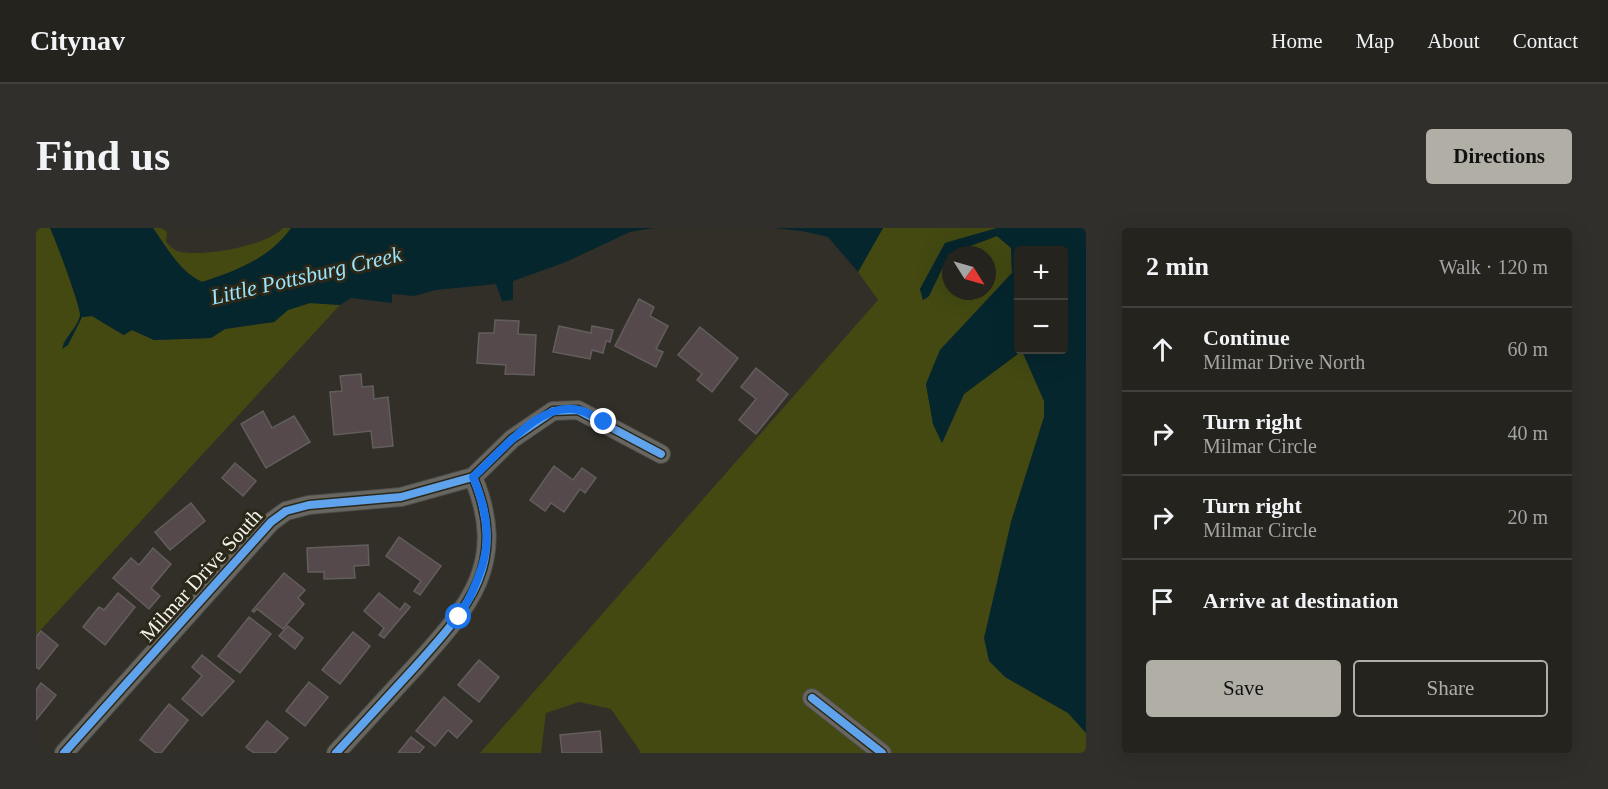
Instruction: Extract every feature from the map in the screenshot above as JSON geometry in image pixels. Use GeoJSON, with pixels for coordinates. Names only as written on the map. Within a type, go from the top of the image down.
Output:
{"type":"FeatureCollection","features":[{"type":"Feature","properties":{"kind":"street"},"geometry":{"type":"LineString","coordinates":[[336,753],[459,617],[475,588],[484,560],[488,528],[483,500],[473,477],[512,439],[553,411],[578,410],[661,454]]}},
{"type":"Feature","properties":{"kind":"street","name":"Milmar Drive South"},"geometry":{"type":"LineString","coordinates":[[64,753],[271,522],[286,511],[309,506],[401,497],[473,477]]}},
{"type":"Feature","properties":{"kind":"street"},"geometry":{"type":"LineString","coordinates":[[812,698],[882,753]]}},
{"type":"Feature","properties":{"kind":"green space"},"geometry":{"type":"Polygon","coordinates":[[[36,228],[50,228],[68,274],[79,311],[80,316],[77,323],[63,344],[68,345],[82,317],[92,316],[123,335],[132,330],[154,340],[211,338],[225,329],[274,322],[288,310],[310,303],[340,305],[36,635],[36,228]]]}},
{"type":"Feature","properties":{"kind":"green space"},"geometry":{"type":"Polygon","coordinates":[[[153,228],[162,228],[167,232],[166,242],[177,251],[201,253],[248,245],[263,240],[283,228],[291,228],[273,248],[263,255],[240,268],[202,282],[181,266],[153,228]]]}},
{"type":"Feature","properties":{"kind":"green space"},"geometry":{"type":"Polygon","coordinates":[[[883,228],[997,228],[945,243],[920,289],[923,300],[929,296],[942,269],[942,300],[987,300],[940,350],[926,384],[933,424],[942,443],[964,394],[1017,354],[1024,354],[1044,401],[1044,417],[1011,522],[1005,677],[1068,713],[1086,733],[1086,753],[639,753],[640,751],[611,709],[579,702],[546,713],[541,753],[480,753],[878,300],[858,272],[883,228]]]}},
{"type":"Feature","properties":{"kind":"green space"},"geometry":{"type":"Polygon","coordinates":[[[997,236],[1011,248],[1012,273],[996,290],[996,246],[970,246],[997,236]]]}},
{"type":"Feature","properties":{"kind":"water","name":"Little Pottsburg Creek"},"geometry":{"type":"Polygon","coordinates":[[[50,228],[153,228],[181,266],[202,282],[240,268],[263,255],[273,248],[291,228],[653,228],[630,232],[566,262],[513,281],[513,300],[502,301],[496,284],[436,290],[414,296],[392,294],[392,303],[351,298],[340,305],[310,303],[288,310],[274,322],[225,329],[211,338],[154,340],[132,330],[124,335],[92,316],[82,317],[68,345],[62,349],[80,316],[73,288],[50,228]]]}},
{"type":"Feature","properties":{"kind":"water"},"geometry":{"type":"Polygon","coordinates":[[[773,228],[883,228],[858,272],[828,237],[773,228]]]}},
{"type":"Feature","properties":{"kind":"water"},"geometry":{"type":"Polygon","coordinates":[[[997,228],[1086,228],[1086,733],[1068,713],[1005,677],[989,661],[984,638],[1011,522],[1044,417],[1044,401],[1023,354],[1068,354],[1068,246],[1014,246],[1014,354],[1018,354],[964,394],[942,443],[933,424],[926,384],[940,350],[987,300],[996,300],[996,290],[1012,273],[1011,248],[997,236],[970,246],[943,246],[945,243],[997,228]]]}},
{"type":"Feature","properties":{"kind":"water"},"geometry":{"type":"Polygon","coordinates":[[[942,249],[942,269],[929,296],[923,300],[920,289],[942,249]]]}},
{"type":"Feature","properties":{"kind":"building"},"geometry":{"type":"Polygon","coordinates":[[[639,299],[654,307],[650,316],[668,326],[656,349],[663,352],[656,367],[615,346],[639,299]]]}},
{"type":"Feature","properties":{"kind":"building"},"geometry":{"type":"Polygon","coordinates":[[[495,320],[519,321],[518,334],[536,335],[534,375],[505,374],[506,365],[477,363],[479,333],[494,333],[495,320]]]}},
{"type":"Feature","properties":{"kind":"building"},"geometry":{"type":"Polygon","coordinates":[[[559,326],[591,333],[592,326],[613,330],[610,342],[606,341],[603,353],[592,350],[590,359],[553,352],[559,326]]]}},
{"type":"Feature","properties":{"kind":"building"},"geometry":{"type":"Polygon","coordinates":[[[700,327],[738,358],[712,392],[697,380],[702,374],[678,355],[700,327]]]}},
{"type":"Feature","properties":{"kind":"building"},"geometry":{"type":"Polygon","coordinates":[[[756,368],[788,394],[756,434],[739,420],[756,399],[741,387],[756,368]]]}},
{"type":"Feature","properties":{"kind":"building"},"geometry":{"type":"Polygon","coordinates":[[[361,374],[362,387],[373,386],[374,399],[388,397],[393,446],[373,448],[371,431],[334,435],[330,392],[342,391],[340,376],[361,374]]]}},
{"type":"Feature","properties":{"kind":"building"},"geometry":{"type":"Polygon","coordinates":[[[263,411],[272,428],[294,416],[310,442],[266,468],[241,424],[263,411]]]}},
{"type":"Feature","properties":{"kind":"building"},"geometry":{"type":"Polygon","coordinates":[[[235,463],[256,481],[243,496],[222,478],[235,463]]]}},
{"type":"Feature","properties":{"kind":"building"},"geometry":{"type":"Polygon","coordinates":[[[554,466],[573,480],[582,468],[596,478],[585,493],[580,489],[564,512],[551,503],[545,511],[530,500],[554,466]]]}},
{"type":"Feature","properties":{"kind":"building"},"geometry":{"type":"Polygon","coordinates":[[[191,503],[205,521],[170,550],[155,532],[191,503]]]}},
{"type":"Feature","properties":{"kind":"building"},"geometry":{"type":"Polygon","coordinates":[[[399,537],[441,566],[420,595],[414,591],[421,581],[386,556],[399,537]]]}},
{"type":"Feature","properties":{"kind":"building"},"geometry":{"type":"Polygon","coordinates":[[[368,545],[369,565],[354,566],[355,578],[324,579],[324,572],[308,572],[307,548],[368,545]]]}},
{"type":"Feature","properties":{"kind":"building"},"geometry":{"type":"Polygon","coordinates":[[[153,548],[171,564],[151,588],[160,596],[149,609],[113,578],[131,558],[139,565],[153,548]]]}},
{"type":"Feature","properties":{"kind":"building"},"geometry":{"type":"Polygon","coordinates":[[[284,573],[305,590],[298,598],[304,604],[283,629],[257,609],[252,611],[284,573]]]}},
{"type":"Feature","properties":{"kind":"building"},"geometry":{"type":"Polygon","coordinates":[[[118,593],[135,607],[105,645],[83,627],[99,607],[104,610],[118,593]]]}},
{"type":"Feature","properties":{"kind":"building"},"geometry":{"type":"Polygon","coordinates":[[[379,593],[400,610],[405,603],[410,607],[384,638],[379,635],[384,628],[364,611],[379,593]]]}},
{"type":"Feature","properties":{"kind":"building"},"geometry":{"type":"Polygon","coordinates":[[[249,617],[271,634],[240,673],[218,656],[249,617]]]}},
{"type":"Feature","properties":{"kind":"building"},"geometry":{"type":"Polygon","coordinates":[[[288,626],[303,638],[295,649],[279,636],[288,626]]]}},
{"type":"Feature","properties":{"kind":"building"},"geometry":{"type":"Polygon","coordinates":[[[41,631],[58,645],[39,669],[36,667],[36,637],[41,631]]]}},
{"type":"Feature","properties":{"kind":"building"},"geometry":{"type":"Polygon","coordinates":[[[353,632],[370,646],[340,684],[322,670],[353,632]]]}},
{"type":"Feature","properties":{"kind":"building"},"geometry":{"type":"Polygon","coordinates":[[[202,655],[234,681],[202,716],[182,699],[202,676],[192,667],[202,655]]]}},
{"type":"Feature","properties":{"kind":"building"},"geometry":{"type":"Polygon","coordinates":[[[479,660],[499,677],[479,702],[458,685],[479,660]]]}},
{"type":"Feature","properties":{"kind":"building"},"geometry":{"type":"Polygon","coordinates":[[[309,682],[328,697],[305,726],[286,711],[309,682]]]}},
{"type":"Feature","properties":{"kind":"building"},"geometry":{"type":"Polygon","coordinates":[[[41,683],[56,695],[36,720],[36,690],[41,683]]]}},
{"type":"Feature","properties":{"kind":"building"},"geometry":{"type":"Polygon","coordinates":[[[444,697],[472,721],[457,738],[448,730],[435,746],[416,731],[444,697]]]}},
{"type":"Feature","properties":{"kind":"building"},"geometry":{"type":"Polygon","coordinates":[[[169,704],[188,720],[161,753],[156,753],[140,740],[169,704]]]}},
{"type":"Feature","properties":{"kind":"building"},"geometry":{"type":"Polygon","coordinates":[[[267,721],[288,738],[275,753],[254,753],[246,747],[267,721]]]}},
{"type":"Feature","properties":{"kind":"building"},"geometry":{"type":"Polygon","coordinates":[[[600,731],[602,753],[562,753],[560,735],[600,731]]]}},
{"type":"Feature","properties":{"kind":"building"},"geometry":{"type":"Polygon","coordinates":[[[411,737],[424,747],[419,753],[398,753],[411,737]]]}},
{"type":"Feature","properties":{"kind":"cycle path"},"geometry":{"type":"LineString","coordinates":[[64,753],[271,522],[286,511],[309,505],[401,497],[473,477],[512,439],[553,411],[578,410],[661,454]]}},
{"type":"Feature","properties":{"kind":"cycle path"},"geometry":{"type":"LineString","coordinates":[[336,753],[434,646],[451,625],[478,582],[485,559],[487,535],[483,507],[473,477]]}},
{"type":"Feature","properties":{"kind":"cycle path"},"geometry":{"type":"LineString","coordinates":[[812,698],[882,753]]}},
{"type":"Feature","properties":{"kind":"route"},"geometry":{"type":"LineString","coordinates":[[459,617],[475,588],[484,560],[488,528],[483,500],[473,477],[512,439],[532,423],[553,411],[578,410],[604,422]]}}]}
